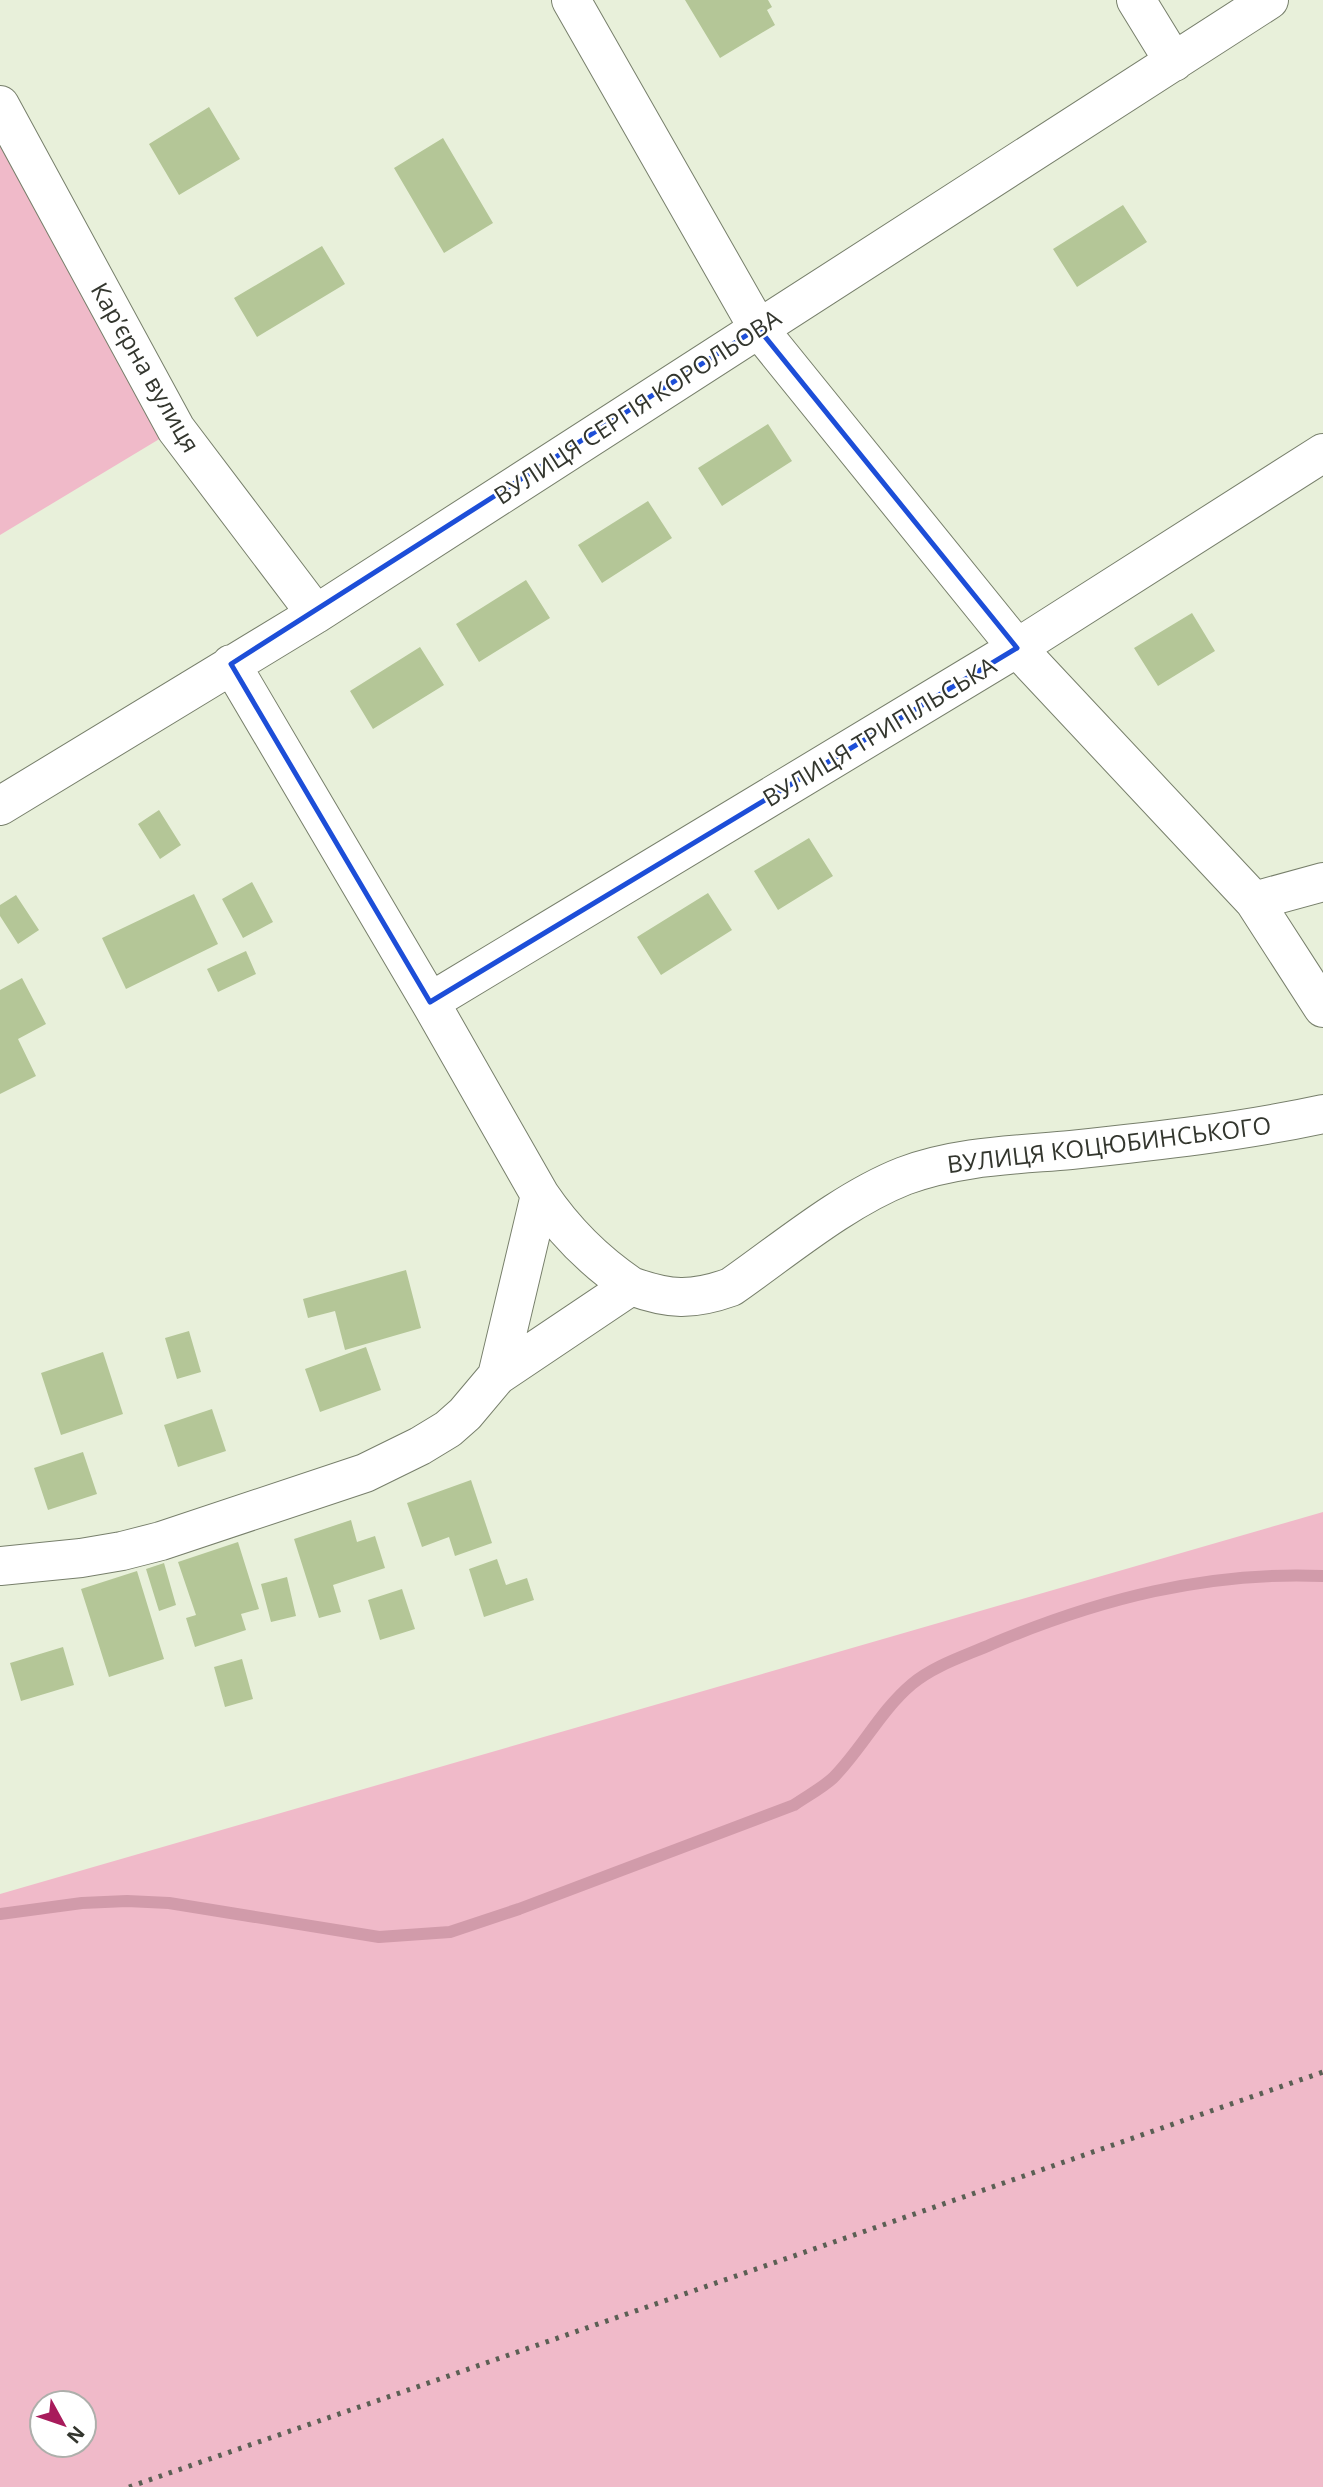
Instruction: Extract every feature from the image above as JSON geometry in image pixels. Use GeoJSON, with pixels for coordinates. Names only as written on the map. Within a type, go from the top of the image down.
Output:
{"type":"FeatureCollection","features":[{"type":"Feature","properties":{"kind":"street"},"geometry":{"type":"LineString","coordinates":[[571,0],[758,328],[1017,648],[1254,901],[1323,1008]]}},
{"type":"Feature","properties":{"kind":"street"},"geometry":{"type":"LineString","coordinates":[[1136,0],[1174,62]]}},
{"type":"Feature","properties":{"kind":"street","name":"ВУЛИЦЯ СЕРГІЯ КОРОЛЬОВА"},"geometry":{"type":"LineString","coordinates":[[0,806],[316,614],[1269,0]]}},
{"type":"Feature","properties":{"kind":"street","name":"Карʼєрна вулиця"},"geometry":{"type":"LineString","coordinates":[[0,105],[176,429],[316,614]]}},
{"type":"Feature","properties":{"kind":"street","name":"ВУЛИЦЯ ТРИПІЛЬСЬКА"},"geometry":{"type":"LineString","coordinates":[[430,1002],[1017,648],[1323,453]]}},
{"type":"Feature","properties":{"kind":"street","name":"ВУЛИЦЯ КОЦЮБИНСЬКОГО"},"geometry":{"type":"LineString","coordinates":[[231,664],[540,1195],[582,1248],[604,1268],[631,1286],[657,1295],[684,1299],[708,1296],[731,1287],[854,1201],[881,1185],[932,1167],[958,1161],[1220,1133],[1323,1114]]}},
{"type":"Feature","properties":{"kind":"street"},"geometry":{"type":"LineString","coordinates":[[1254,901],[1323,882]]}},
{"type":"Feature","properties":{"kind":"street"},"geometry":{"type":"LineString","coordinates":[[497,1376],[540,1195]]}},
{"type":"Feature","properties":{"kind":"street"},"geometry":{"type":"LineString","coordinates":[[0,1566],[81,1558],[148,1545],[365,1473],[448,1429],[465,1414],[497,1376],[631,1286]]}},
{"type":"Feature","properties":{"kind":"highlighted area"},"geometry":{"type":"Polygon","coordinates":[[[758,328],[1017,648],[430,1002],[231,664],[758,328]]]}},
{"type":"Feature","properties":{"kind":"shaded area"},"geometry":{"type":"Polygon","coordinates":[[[0,105],[176,429],[0,535],[0,105]]]}},
{"type":"Feature","properties":{"kind":"shaded area"},"geometry":{"type":"Polygon","coordinates":[[[1323,1512],[1323,2487],[0,2487],[0,1894],[1323,1512]]]}},
{"type":"Feature","properties":{"kind":"building"},"geometry":{"type":"Polygon","coordinates":[[[685,0],[768,0],[772,7],[767,10],[775,25],[720,58],[685,0]]]}},
{"type":"Feature","properties":{"kind":"building"},"geometry":{"type":"Polygon","coordinates":[[[209,107],[240,159],[179,195],[149,144],[209,107]]]}},
{"type":"Feature","properties":{"kind":"building"},"geometry":{"type":"Polygon","coordinates":[[[443,138],[493,223],[444,253],[394,168],[443,138]]]}},
{"type":"Feature","properties":{"kind":"building"},"geometry":{"type":"Polygon","coordinates":[[[1123,205],[1147,242],[1077,287],[1053,249],[1123,205]]]}},
{"type":"Feature","properties":{"kind":"building"},"geometry":{"type":"Polygon","coordinates":[[[322,246],[345,284],[257,337],[234,298],[322,246]]]}},
{"type":"Feature","properties":{"kind":"building"},"geometry":{"type":"Polygon","coordinates":[[[768,424],[792,461],[722,506],[698,468],[768,424]]]}},
{"type":"Feature","properties":{"kind":"building"},"geometry":{"type":"Polygon","coordinates":[[[648,501],[672,538],[602,583],[578,545],[648,501]]]}},
{"type":"Feature","properties":{"kind":"building"},"geometry":{"type":"Polygon","coordinates":[[[526,580],[550,618],[479,662],[456,624],[526,580]]]}},
{"type":"Feature","properties":{"kind":"building"},"geometry":{"type":"Polygon","coordinates":[[[1192,613],[1215,651],[1158,686],[1134,648],[1192,613]]]}},
{"type":"Feature","properties":{"kind":"building"},"geometry":{"type":"Polygon","coordinates":[[[420,647],[444,685],[373,729],[350,691],[420,647]]]}},
{"type":"Feature","properties":{"kind":"building"},"geometry":{"type":"Polygon","coordinates":[[[159,810],[181,845],[160,859],[138,824],[159,810]]]}},
{"type":"Feature","properties":{"kind":"building"},"geometry":{"type":"Polygon","coordinates":[[[809,838],[833,876],[778,910],[754,871],[809,838]]]}},
{"type":"Feature","properties":{"kind":"building"},"geometry":{"type":"Polygon","coordinates":[[[252,882],[273,922],[243,938],[222,899],[252,882]]]}},
{"type":"Feature","properties":{"kind":"building"},"geometry":{"type":"Polygon","coordinates":[[[708,893],[732,930],[661,975],[637,937],[708,893]]]}},
{"type":"Feature","properties":{"kind":"building"},"geometry":{"type":"Polygon","coordinates":[[[194,894],[218,944],[126,989],[102,938],[194,894]]]}},
{"type":"Feature","properties":{"kind":"building"},"geometry":{"type":"Polygon","coordinates":[[[16,895],[39,930],[18,944],[0,916],[0,905],[16,895]]]}},
{"type":"Feature","properties":{"kind":"building"},"geometry":{"type":"Polygon","coordinates":[[[246,951],[256,974],[218,992],[207,969],[246,951]]]}},
{"type":"Feature","properties":{"kind":"building"},"geometry":{"type":"Polygon","coordinates":[[[22,978],[46,1024],[18,1039],[36,1076],[0,1094],[0,990],[22,978]]]}},
{"type":"Feature","properties":{"kind":"building"},"geometry":{"type":"Polygon","coordinates":[[[406,1270],[421,1328],[345,1350],[335,1311],[308,1318],[303,1299],[406,1270]]]}},
{"type":"Feature","properties":{"kind":"building"},"geometry":{"type":"Polygon","coordinates":[[[189,1331],[201,1372],[177,1379],[165,1338],[189,1331]]]}},
{"type":"Feature","properties":{"kind":"building"},"geometry":{"type":"Polygon","coordinates":[[[366,1347],[381,1390],[320,1412],[305,1369],[366,1347]]]}},
{"type":"Feature","properties":{"kind":"building"},"geometry":{"type":"Polygon","coordinates":[[[103,1352],[123,1414],[61,1435],[41,1373],[103,1352]]]}},
{"type":"Feature","properties":{"kind":"building"},"geometry":{"type":"Polygon","coordinates":[[[212,1409],[226,1451],[178,1467],[164,1425],[212,1409]]]}},
{"type":"Feature","properties":{"kind":"building"},"geometry":{"type":"Polygon","coordinates":[[[83,1452],[97,1494],[48,1510],[34,1468],[83,1452]]]}},
{"type":"Feature","properties":{"kind":"building"},"geometry":{"type":"Polygon","coordinates":[[[471,1480],[492,1543],[455,1556],[449,1537],[422,1547],[407,1503],[471,1480]]]}},
{"type":"Feature","properties":{"kind":"building"},"geometry":{"type":"Polygon","coordinates":[[[351,1520],[357,1542],[375,1536],[385,1568],[333,1585],[341,1612],[319,1618],[294,1539],[351,1520]]]}},
{"type":"Feature","properties":{"kind":"building"},"geometry":{"type":"Polygon","coordinates":[[[238,1542],[259,1609],[241,1614],[246,1630],[195,1647],[186,1618],[196,1615],[178,1562],[238,1542]]]}},
{"type":"Feature","properties":{"kind":"building"},"geometry":{"type":"Polygon","coordinates":[[[497,1559],[506,1585],[527,1578],[534,1600],[484,1617],[469,1569],[497,1559]]]}},
{"type":"Feature","properties":{"kind":"building"},"geometry":{"type":"Polygon","coordinates":[[[164,1563],[176,1605],[159,1611],[146,1569],[164,1563]]]}},
{"type":"Feature","properties":{"kind":"building"},"geometry":{"type":"Polygon","coordinates":[[[137,1571],[164,1659],[109,1677],[81,1589],[137,1571]]]}},
{"type":"Feature","properties":{"kind":"building"},"geometry":{"type":"Polygon","coordinates":[[[287,1577],[296,1616],[271,1622],[261,1584],[287,1577]]]}},
{"type":"Feature","properties":{"kind":"building"},"geometry":{"type":"Polygon","coordinates":[[[402,1589],[415,1629],[380,1640],[368,1600],[402,1589]]]}},
{"type":"Feature","properties":{"kind":"building"},"geometry":{"type":"Polygon","coordinates":[[[63,1647],[74,1685],[21,1701],[10,1663],[63,1647]]]}},
{"type":"Feature","properties":{"kind":"building"},"geometry":{"type":"Polygon","coordinates":[[[242,1659],[253,1699],[225,1707],[214,1667],[242,1659]]]}},
{"type":"Feature","properties":{"kind":"waterway"},"geometry":{"type":"LineString","coordinates":[[0,1914],[82,1903],[127,1901],[169,1903],[379,1937],[450,1932],[519,1909],[794,1805],[833,1778],[890,1706],[912,1684],[940,1666],[992,1644],[1073,1614],[1154,1591],[1237,1578],[1323,1576]]}},
{"type":"Feature","properties":{"kind":"railway"},"geometry":{"type":"LineString","coordinates":[[129,2487],[1323,2072]]}}]}
